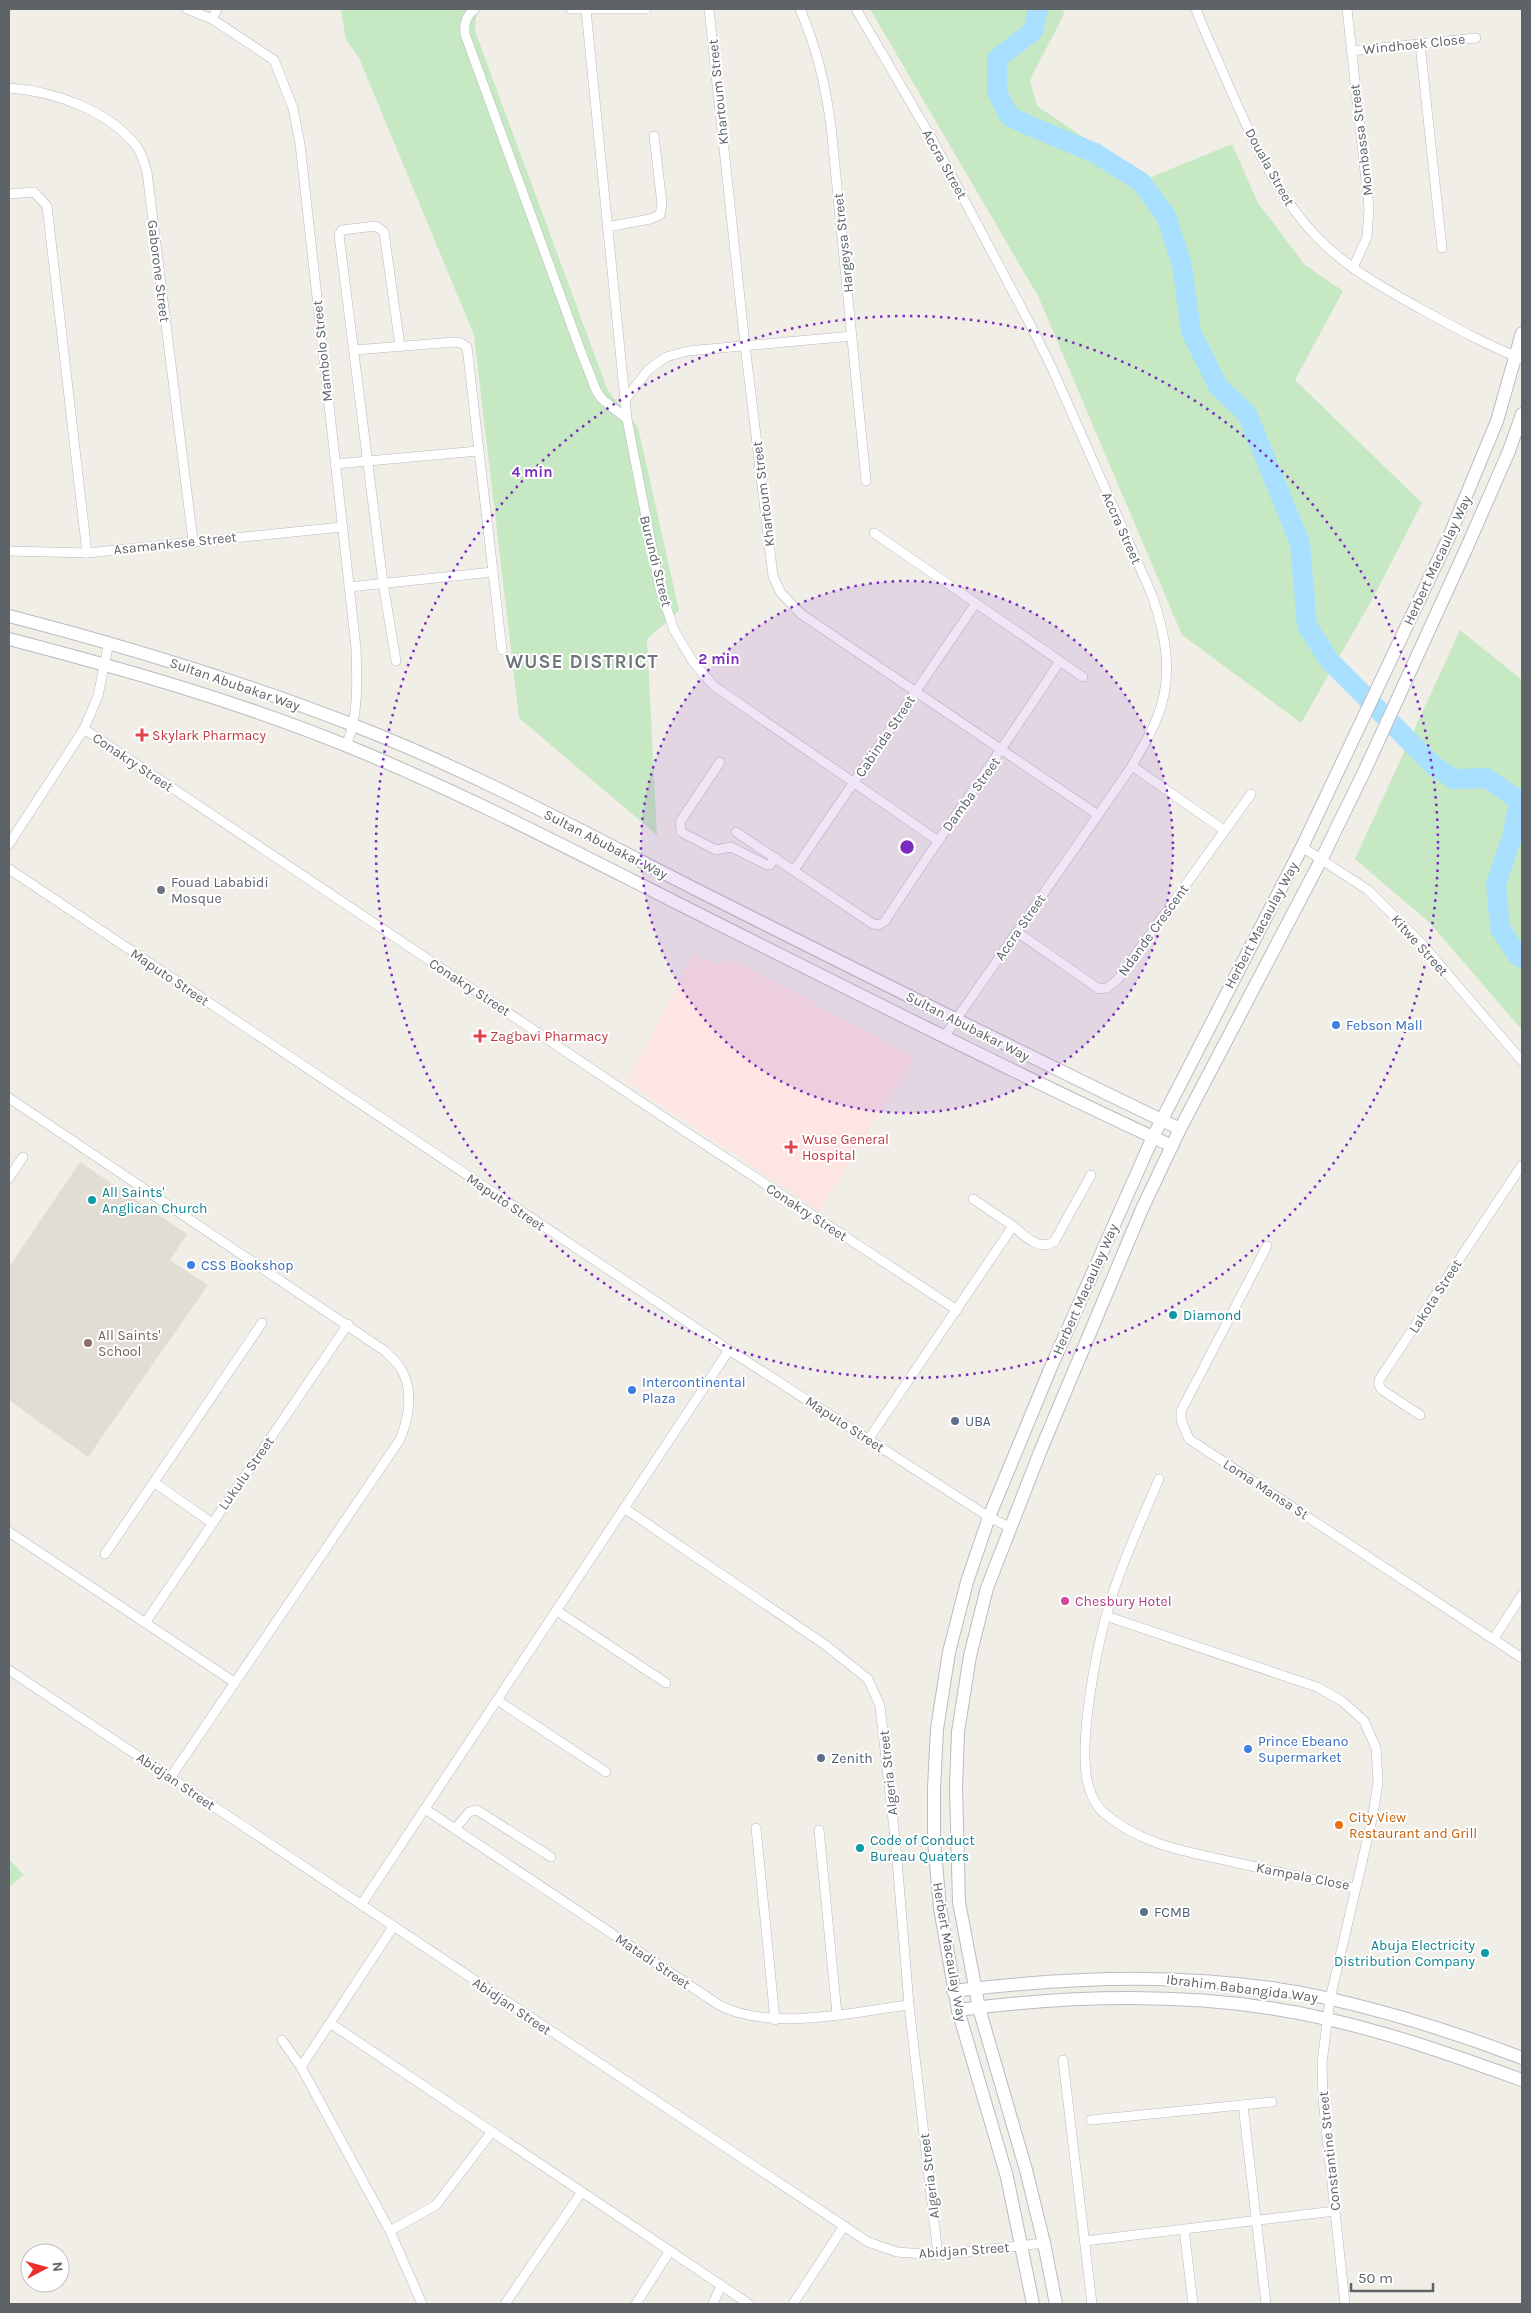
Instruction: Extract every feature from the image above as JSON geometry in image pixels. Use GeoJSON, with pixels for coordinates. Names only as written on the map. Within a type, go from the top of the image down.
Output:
{"type":"FeatureCollection","features":[{"type":"Feature","properties":{"kind":"main road","name":"Herbert Macaulay Way"},"geometry":{"type":"LineString","coordinates":[[1033,2304],[1023,2246],[1007,2177],[958,2010],[940,1908],[934,1841],[937,1729],[949,1652],[967,1582],[989,1517],[1050,1367],[1161,1120],[1302,847],[1474,480],[1519,358],[1522,333]]}},
{"type":"Feature","properties":{"kind":"main road","name":"Herbert Macaulay Way"},"geometry":{"type":"LineString","coordinates":[[1056,2304],[1044,2243],[1026,2170],[979,2008],[959,1902],[956,1796],[958,1732],[970,1656],[984,1596],[1009,1527],[1094,1323],[1172,1146],[1322,858],[1365,770],[1471,539],[1509,452],[1522,414]]}},
{"type":"Feature","properties":{"kind":"main road","name":"Sultan Abubakar Way"},"geometry":{"type":"LineString","coordinates":[[9,616],[109,642],[354,725],[483,783],[956,1020],[1180,1129]]}},
{"type":"Feature","properties":{"kind":"main road","name":"Sultan Abubakar Way"},"geometry":{"type":"LineString","coordinates":[[9,639],[104,664],[248,710],[346,746],[413,774],[525,826],[944,1037],[1172,1146]]}},
{"type":"Feature","properties":{"kind":"main road","name":"Ibrahim Babangida Way"},"geometry":{"type":"LineString","coordinates":[[954,1991],[1084,1980],[1152,1978],[1268,1989],[1330,1999],[1452,2032],[1522,2058]]}},
{"type":"Feature","properties":{"kind":"main road","name":"Ibrahim Babangida Way"},"geometry":{"type":"LineString","coordinates":[[958,2010],[1084,1999],[1153,1997],[1267,2008],[1326,2019],[1440,2051],[1522,2080]]}},
{"type":"Feature","properties":{"kind":"street","name":"Mambolo Street"},"geometry":{"type":"LineString","coordinates":[[187,9],[212,19],[274,60],[293,108],[300,144],[358,686],[354,725],[346,746]]}},
{"type":"Feature","properties":{"kind":"street"},"geometry":{"type":"LineString","coordinates":[[212,19],[217,9]]}},
{"type":"Feature","properties":{"kind":"street"},"geometry":{"type":"LineString","coordinates":[[475,9],[468,16],[464,24],[465,34],[583,358],[602,400],[627,419]]}},
{"type":"Feature","properties":{"kind":"street"},"geometry":{"type":"LineString","coordinates":[[571,9],[646,9]]}},
{"type":"Feature","properties":{"kind":"street","name":"Khartoum Street"},"geometry":{"type":"LineString","coordinates":[[709,9],[745,345],[773,576],[781,594],[801,614],[1098,815]]}},
{"type":"Feature","properties":{"kind":"street","name":"Hargeysa Street"},"geometry":{"type":"LineString","coordinates":[[800,9],[812,36],[825,80],[866,481]]}},
{"type":"Feature","properties":{"kind":"street","name":"Accra Street"},"geometry":{"type":"LineString","coordinates":[[856,9],[932,139],[1052,368],[1152,595],[1162,624],[1168,657],[1166,691],[1157,720],[1132,766],[944,1037]]}},
{"type":"Feature","properties":{"kind":"street","name":"Douala Street"},"geometry":{"type":"LineString","coordinates":[[1196,9],[1240,112],[1282,192],[1298,216],[1318,239],[1352,268],[1452,326],[1519,358]]}},
{"type":"Feature","properties":{"kind":"street","name":"Mombassa Street"},"geometry":{"type":"LineString","coordinates":[[1347,9],[1369,208],[1367,237],[1352,268]]}},
{"type":"Feature","properties":{"kind":"street","name":"Burundi Street"},"geometry":{"type":"LineString","coordinates":[[586,10],[627,419],[660,589],[674,630],[693,662],[714,686],[937,840]]}},
{"type":"Feature","properties":{"kind":"street","name":"Windhoek Close"},"geometry":{"type":"LineString","coordinates":[[1351,50],[1476,38]]}},
{"type":"Feature","properties":{"kind":"street"},"geometry":{"type":"LineString","coordinates":[[1420,44],[1442,248]]}},
{"type":"Feature","properties":{"kind":"street","name":"Gaborone Street"},"geometry":{"type":"LineString","coordinates":[[9,88],[31,89],[65,100],[96,114],[122,130],[138,148],[147,172],[193,542]]}},
{"type":"Feature","properties":{"kind":"street"},"geometry":{"type":"LineString","coordinates":[[607,227],[650,219],[660,215],[662,204],[654,136]]}},
{"type":"Feature","properties":{"kind":"street"},"geometry":{"type":"LineString","coordinates":[[9,194],[34,192],[47,206],[87,552]]}},
{"type":"Feature","properties":{"kind":"street"},"geometry":{"type":"LineString","coordinates":[[396,661],[383,583],[339,235],[346,229],[376,226],[384,232],[400,346]]}},
{"type":"Feature","properties":{"kind":"street"},"geometry":{"type":"LineString","coordinates":[[625,400],[648,370],[666,357],[688,351],[852,336]]}},
{"type":"Feature","properties":{"kind":"street"},"geometry":{"type":"LineString","coordinates":[[354,350],[455,342],[467,347],[502,650]]}},
{"type":"Feature","properties":{"kind":"street"},"geometry":{"type":"LineString","coordinates":[[335,464],[478,451]]}},
{"type":"Feature","properties":{"kind":"street","name":"Asamankese Street"},"geometry":{"type":"LineString","coordinates":[[9,551],[87,552],[342,527]]}},
{"type":"Feature","properties":{"kind":"street"},"geometry":{"type":"LineString","coordinates":[[874,533],[1083,677]]}},
{"type":"Feature","properties":{"kind":"street"},"geometry":{"type":"LineString","coordinates":[[349,588],[493,572]]}},
{"type":"Feature","properties":{"kind":"street","name":"Cabinda Street"},"geometry":{"type":"LineString","coordinates":[[794,870],[976,603]]}},
{"type":"Feature","properties":{"kind":"street"},"geometry":{"type":"LineString","coordinates":[[9,844],[84,730],[98,696],[109,642]]}},
{"type":"Feature","properties":{"kind":"street","name":"Damba Street"},"geometry":{"type":"LineString","coordinates":[[794,870],[873,924],[880,925],[885,921],[937,840],[1001,751],[1060,661]]}},
{"type":"Feature","properties":{"kind":"street","name":"Conakry Street"},"geometry":{"type":"LineString","coordinates":[[84,730],[680,1128],[957,1310]]}},
{"type":"Feature","properties":{"kind":"street"},"geometry":{"type":"LineString","coordinates":[[720,762],[680,822],[681,832],[716,850],[731,847],[767,865],[770,865],[775,857]]}},
{"type":"Feature","properties":{"kind":"street"},"geometry":{"type":"LineString","coordinates":[[1132,766],[1224,830]]}},
{"type":"Feature","properties":{"kind":"street","name":"Ndande Crescent"},"geometry":{"type":"LineString","coordinates":[[1017,932],[1099,989],[1107,988],[1118,979],[1251,794]]}},
{"type":"Feature","properties":{"kind":"street"},"geometry":{"type":"LineString","coordinates":[[736,832],[794,870]]}},
{"type":"Feature","properties":{"kind":"street","name":"Kitwe Street"},"geometry":{"type":"LineString","coordinates":[[1302,847],[1322,858],[1368,890],[1421,943],[1522,1061]]}},
{"type":"Feature","properties":{"kind":"street","name":"Maputo Street"},"geometry":{"type":"LineString","coordinates":[[9,869],[729,1350],[989,1517],[1009,1527]]}},
{"type":"Feature","properties":{"kind":"street"},"geometry":{"type":"LineString","coordinates":[[9,1098],[386,1350],[402,1369],[409,1394],[407,1424],[399,1441],[170,1778]]}},
{"type":"Feature","properties":{"kind":"street"},"geometry":{"type":"LineString","coordinates":[[9,1178],[23,1157]]}},
{"type":"Feature","properties":{"kind":"street","name":"Lakota Street"},"geometry":{"type":"LineString","coordinates":[[1420,1415],[1382,1390],[1379,1380],[1522,1165]]}},
{"type":"Feature","properties":{"kind":"street"},"geometry":{"type":"LineString","coordinates":[[973,1199],[1036,1244],[1043,1246],[1054,1242],[1091,1175]]}},
{"type":"Feature","properties":{"kind":"street"},"geometry":{"type":"LineString","coordinates":[[868,1440],[1013,1226]]}},
{"type":"Feature","properties":{"kind":"street","name":"Loma Mansa St"},"geometry":{"type":"LineString","coordinates":[[1267,1246],[1181,1411],[1180,1420],[1189,1438],[1522,1658]]}},
{"type":"Feature","properties":{"kind":"street"},"geometry":{"type":"LineString","coordinates":[[105,1554],[262,1323]]}},
{"type":"Feature","properties":{"kind":"street","name":"Lukulu Street"},"geometry":{"type":"LineString","coordinates":[[145,1623],[348,1324]]}},
{"type":"Feature","properties":{"kind":"street"},"geometry":{"type":"LineString","coordinates":[[361,1905],[729,1350]]}},
{"type":"Feature","properties":{"kind":"street"},"geometry":{"type":"LineString","coordinates":[[1106,1616],[1129,1549],[1159,1479]]}},
{"type":"Feature","properties":{"kind":"street"},"geometry":{"type":"LineString","coordinates":[[155,1483],[212,1522]]}},
{"type":"Feature","properties":{"kind":"street","name":"Algeria Street"},"geometry":{"type":"LineString","coordinates":[[624,1508],[824,1644],[868,1679],[880,1706],[896,1847],[909,2004],[938,2255]]}},
{"type":"Feature","properties":{"kind":"street"},"geometry":{"type":"LineString","coordinates":[[9,1532],[234,1682]]}},
{"type":"Feature","properties":{"kind":"street"},"geometry":{"type":"LineString","coordinates":[[1494,1638],[1522,1595]]}},
{"type":"Feature","properties":{"kind":"street"},"geometry":{"type":"LineString","coordinates":[[557,1611],[666,1683]]}},
{"type":"Feature","properties":{"kind":"street","name":"Kampala Close"},"geometry":{"type":"LineString","coordinates":[[1106,1616],[1317,1687],[1342,1701],[1364,1721],[1376,1748],[1378,1782],[1373,1816],[1355,1888],[1161,1846],[1130,1831],[1104,1814],[1097,1805],[1086,1774],[1085,1737],[1106,1616]]}},
{"type":"Feature","properties":{"kind":"street","name":"Abidjan Street"},"geometry":{"type":"LineString","coordinates":[[9,1670],[868,2242],[897,2252],[938,2255],[1044,2243]]}},
{"type":"Feature","properties":{"kind":"street"},"geometry":{"type":"LineString","coordinates":[[497,1700],[606,1772]]}},
{"type":"Feature","properties":{"kind":"street","name":"Matadi Street"},"geometry":{"type":"LineString","coordinates":[[425,1809],[719,2005],[749,2017],[776,2020],[909,2004]]}},
{"type":"Feature","properties":{"kind":"street"},"geometry":{"type":"LineString","coordinates":[[455,1829],[469,1812],[476,1810],[551,1857]]}},
{"type":"Feature","properties":{"kind":"street"},"geometry":{"type":"LineString","coordinates":[[756,1828],[776,2020]]}},
{"type":"Feature","properties":{"kind":"street"},"geometry":{"type":"LineString","coordinates":[[819,1830],[837,2014]]}},
{"type":"Feature","properties":{"kind":"street","name":"Constantine Street"},"geometry":{"type":"LineString","coordinates":[[1345,2304],[1322,2079],[1326,2019],[1355,1888]]}},
{"type":"Feature","properties":{"kind":"street"},"geometry":{"type":"LineString","coordinates":[[301,2067],[393,1927]]}},
{"type":"Feature","properties":{"kind":"street"},"geometry":{"type":"LineString","coordinates":[[330,2023],[491,2133],[749,2304]]}},
{"type":"Feature","properties":{"kind":"street"},"geometry":{"type":"LineString","coordinates":[[282,2040],[301,2067],[390,2231],[422,2304]]}},
{"type":"Feature","properties":{"kind":"street"},"geometry":{"type":"LineString","coordinates":[[1063,2060],[1092,2304]]}},
{"type":"Feature","properties":{"kind":"street"},"geometry":{"type":"LineString","coordinates":[[1091,2120],[1272,2102]]}},
{"type":"Feature","properties":{"kind":"street"},"geometry":{"type":"LineString","coordinates":[[1244,2105],[1266,2304]]}},
{"type":"Feature","properties":{"kind":"street"},"geometry":{"type":"LineString","coordinates":[[390,2231],[436,2205],[491,2133]]}},
{"type":"Feature","properties":{"kind":"street"},"geometry":{"type":"LineString","coordinates":[[505,2304],[581,2193]]}},
{"type":"Feature","properties":{"kind":"street"},"geometry":{"type":"LineString","coordinates":[[1085,2240],[1335,2211]]}},
{"type":"Feature","properties":{"kind":"street"},"geometry":{"type":"LineString","coordinates":[[793,2304],[844,2226]]}},
{"type":"Feature","properties":{"kind":"street"},"geometry":{"type":"LineString","coordinates":[[1184,2229],[1193,2304]]}},
{"type":"Feature","properties":{"kind":"street"},"geometry":{"type":"LineString","coordinates":[[636,2304],[669,2252]]}},
{"type":"Feature","properties":{"kind":"street"},"geometry":{"type":"LineString","coordinates":[[713,2304],[721,2286]]}},
{"type":"Feature","properties":{"kind":"shaded area","name":"Wuse General Hospital"},"geometry":{"type":"Polygon","coordinates":[[[694,954],[716,964],[735,961],[915,1057],[819,1211],[626,1082],[694,954]]]}},
{"type":"Feature","properties":{"kind":"shaded area","name":"All Saints' School"},"geometry":{"type":"Polygon","coordinates":[[[80,1162],[187,1234],[170,1260],[208,1285],[88,1457],[9,1400],[9,1267],[80,1162]]]}},
{"type":"Feature","properties":{"kind":"green space"},"geometry":{"type":"Polygon","coordinates":[[[341,9],[477,9],[475,31],[608,391],[638,427],[679,611],[647,639],[657,835],[519,718],[474,335],[359,58],[346,40],[341,9]]]}},
{"type":"Feature","properties":{"kind":"green space"},"geometry":{"type":"Polygon","coordinates":[[[870,9],[1063,9],[1064,14],[1030,80],[1037,106],[1146,179],[1232,144],[1258,203],[1305,265],[1343,291],[1295,380],[1422,503],[1373,598],[1301,723],[1182,635],[1038,296],[870,9]]]}},
{"type":"Feature","properties":{"kind":"green space"},"geometry":{"type":"Polygon","coordinates":[[[1460,630],[1522,680],[1522,1030],[1429,922],[1355,859],[1460,630]]]}},
{"type":"Feature","properties":{"kind":"green space"},"geometry":{"type":"Polygon","coordinates":[[[9,1859],[24,1875],[9,1887],[9,1859]]]}},
{"type":"Feature","properties":{"kind":"waterway"},"geometry":{"type":"LineString","coordinates":[[1038,9],[1033,31],[997,59],[997,92],[1009,116],[1095,153],[1141,182],[1166,216],[1182,265],[1191,332],[1218,386],[1247,414],[1300,543],[1307,626],[1329,660],[1434,766],[1454,779],[1486,778],[1519,800],[1512,837],[1496,884],[1500,928],[1518,956],[1522,958]]}},
{"type":"Feature","properties":{"kind":"place","name":"Skylark Pharmacy"},"geometry":{"type":"Point","coordinates":[142,735]}},
{"type":"Feature","properties":{"kind":"place","name":"Fouad Lababidi Mosque"},"geometry":{"type":"Point","coordinates":[161,890]}},
{"type":"Feature","properties":{"kind":"place","name":"Febson Mall"},"geometry":{"type":"Point","coordinates":[1336,1025]}},
{"type":"Feature","properties":{"kind":"place","name":"Zagbavi Pharmacy"},"geometry":{"type":"Point","coordinates":[480,1036]}},
{"type":"Feature","properties":{"kind":"place","name":"Wuse General Hospital"},"geometry":{"type":"Point","coordinates":[791,1147]}},
{"type":"Feature","properties":{"kind":"place","name":"All Saints' Anglican Church"},"geometry":{"type":"Point","coordinates":[92,1200]}},
{"type":"Feature","properties":{"kind":"place","name":"CSS Bookshop"},"geometry":{"type":"Point","coordinates":[191,1265]}},
{"type":"Feature","properties":{"kind":"place","name":"Diamond"},"geometry":{"type":"Point","coordinates":[1173,1315]}},
{"type":"Feature","properties":{"kind":"place","name":"All Saints' School"},"geometry":{"type":"Point","coordinates":[88,1343]}},
{"type":"Feature","properties":{"kind":"place","name":"Intercontinental Plaza"},"geometry":{"type":"Point","coordinates":[632,1390]}},
{"type":"Feature","properties":{"kind":"place","name":"UBA"},"geometry":{"type":"Point","coordinates":[955,1421]}},
{"type":"Feature","properties":{"kind":"place","name":"Chesbury Hotel"},"geometry":{"type":"Point","coordinates":[1065,1601]}},
{"type":"Feature","properties":{"kind":"place","name":"Prince Ebeano Supermarket"},"geometry":{"type":"Point","coordinates":[1248,1749]}},
{"type":"Feature","properties":{"kind":"place","name":"Zenith"},"geometry":{"type":"Point","coordinates":[821,1758]}},
{"type":"Feature","properties":{"kind":"place","name":"City View Restaurant and Grill"},"geometry":{"type":"Point","coordinates":[1339,1825]}},
{"type":"Feature","properties":{"kind":"place","name":"Code of Conduct Bureau Quaters"},"geometry":{"type":"Point","coordinates":[860,1848]}},
{"type":"Feature","properties":{"kind":"place","name":"FCMB"},"geometry":{"type":"Point","coordinates":[1144,1912]}},
{"type":"Feature","properties":{"kind":"place","name":"Abuja Electricity Distribution Company"},"geometry":{"type":"Point","coordinates":[1485,1953]}},
{"type":"Feature","properties":{"kind":"district","name":"WUSE DISTRICT"},"geometry":{"type":"Point","coordinates":[582,661]}}]}
